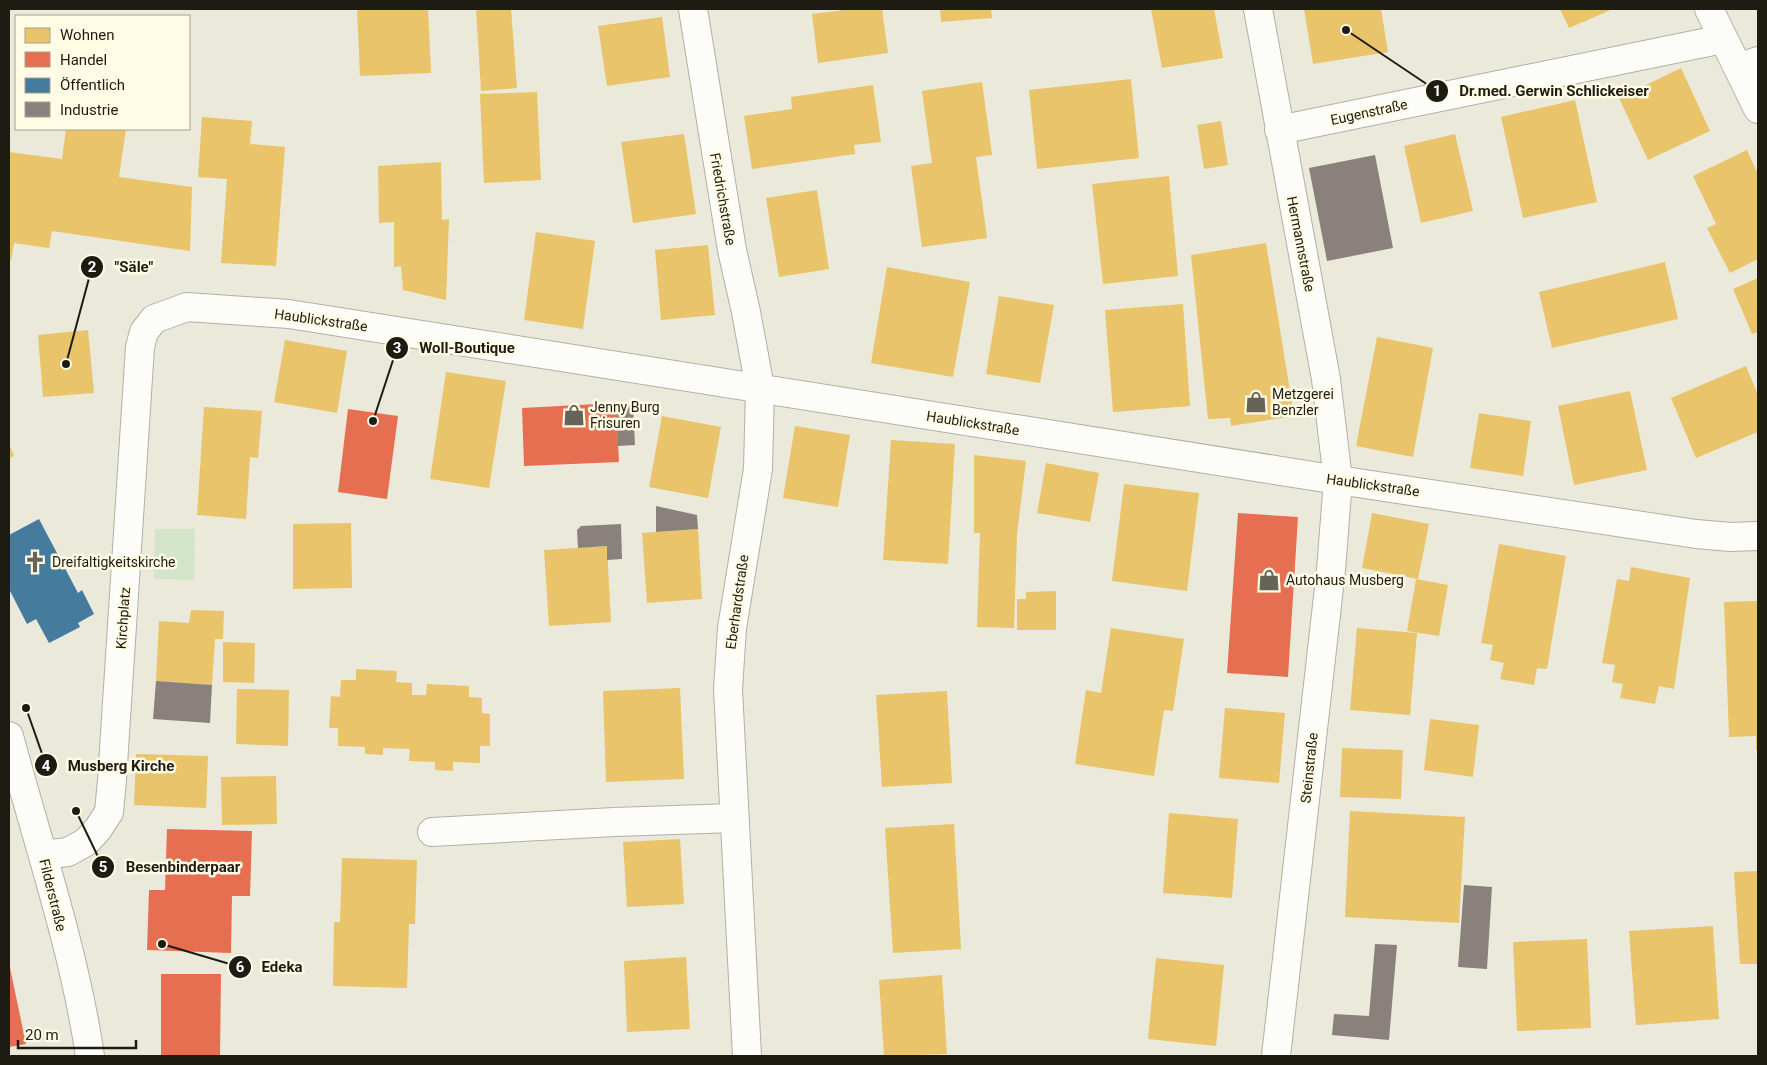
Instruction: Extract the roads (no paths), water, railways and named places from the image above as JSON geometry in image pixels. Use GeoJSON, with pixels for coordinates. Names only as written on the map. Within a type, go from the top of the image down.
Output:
{"type":"FeatureCollection","features":[{"type":"Feature","properties":{"kind":"street","name":"Friedrichstraße"},"geometry":{"type":"LineString","coordinates":[[692,9],[732,250],[760,388]]}},
{"type":"Feature","properties":{"kind":"street","name":"Hermannstraße"},"geometry":{"type":"LineString","coordinates":[[1258,9],[1326,379],[1338,480]]}},
{"type":"Feature","properties":{"kind":"street"},"geometry":{"type":"LineString","coordinates":[[1709,9],[1722,39],[1748,64],[1758,109]]}},
{"type":"Feature","properties":{"kind":"street","name":"Eugenstraße"},"geometry":{"type":"LineString","coordinates":[[1279,130],[1722,39]]}},
{"type":"Feature","properties":{"kind":"street","name":"Haublickstraße"},"geometry":{"type":"LineString","coordinates":[[187,307],[289,314],[1338,480],[1696,534],[1731,537],[1758,536]]}},
{"type":"Feature","properties":{"kind":"street","name":"Kirchplatz"},"geometry":{"type":"LineString","coordinates":[[43,855],[68,852],[86,842],[98,829],[109,812],[140,347],[144,332],[154,319],[187,307]]}},
{"type":"Feature","properties":{"kind":"street","name":"Eberhardstraße"},"geometry":{"type":"LineString","coordinates":[[747,1056],[728,689],[729,656],[738,584],[758,469],[760,388]]}},
{"type":"Feature","properties":{"kind":"street","name":"Steinstraße"},"geometry":{"type":"LineString","coordinates":[[1276,1056],[1331,570],[1338,480]]}},
{"type":"Feature","properties":{"kind":"street","name":"Filderstraße"},"geometry":{"type":"LineString","coordinates":[[9,736],[19,814],[43,855],[70,960],[90,1056]]}},
{"type":"Feature","properties":{"kind":"street"},"geometry":{"type":"LineString","coordinates":[[432,832],[614,822],[734,818]]}},
{"type":"Feature","properties":{"kind":"place","name":"Dr.med. Gerwin Schlickeiser"},"geometry":{"type":"Point","coordinates":[1346,30]}},
{"type":"Feature","properties":{"kind":"place","name":"\"Säle\""},"geometry":{"type":"Point","coordinates":[66,364]}},
{"type":"Feature","properties":{"kind":"place","name":"Metzgerei Benzler"},"geometry":{"type":"Point","coordinates":[1256,402]}},
{"type":"Feature","properties":{"kind":"place","name":"Jenny Burg Frisuren"},"geometry":{"type":"Point","coordinates":[574,415]}},
{"type":"Feature","properties":{"kind":"place","name":"Woll-Boutique"},"geometry":{"type":"Point","coordinates":[373,421]}},
{"type":"Feature","properties":{"kind":"place","name":"Dreifaltigkeitskirche"},"geometry":{"type":"Point","coordinates":[35,562]}},
{"type":"Feature","properties":{"kind":"place","name":"Autohaus Musberg"},"geometry":{"type":"Point","coordinates":[1269,580]}},
{"type":"Feature","properties":{"kind":"place","name":"Musberg Kirche"},"geometry":{"type":"Point","coordinates":[26,708]}},
{"type":"Feature","properties":{"kind":"place","name":"Besenbinderpaar"},"geometry":{"type":"Point","coordinates":[76,811]}},
{"type":"Feature","properties":{"kind":"place","name":"Edeka"},"geometry":{"type":"Point","coordinates":[162,944]}}]}
